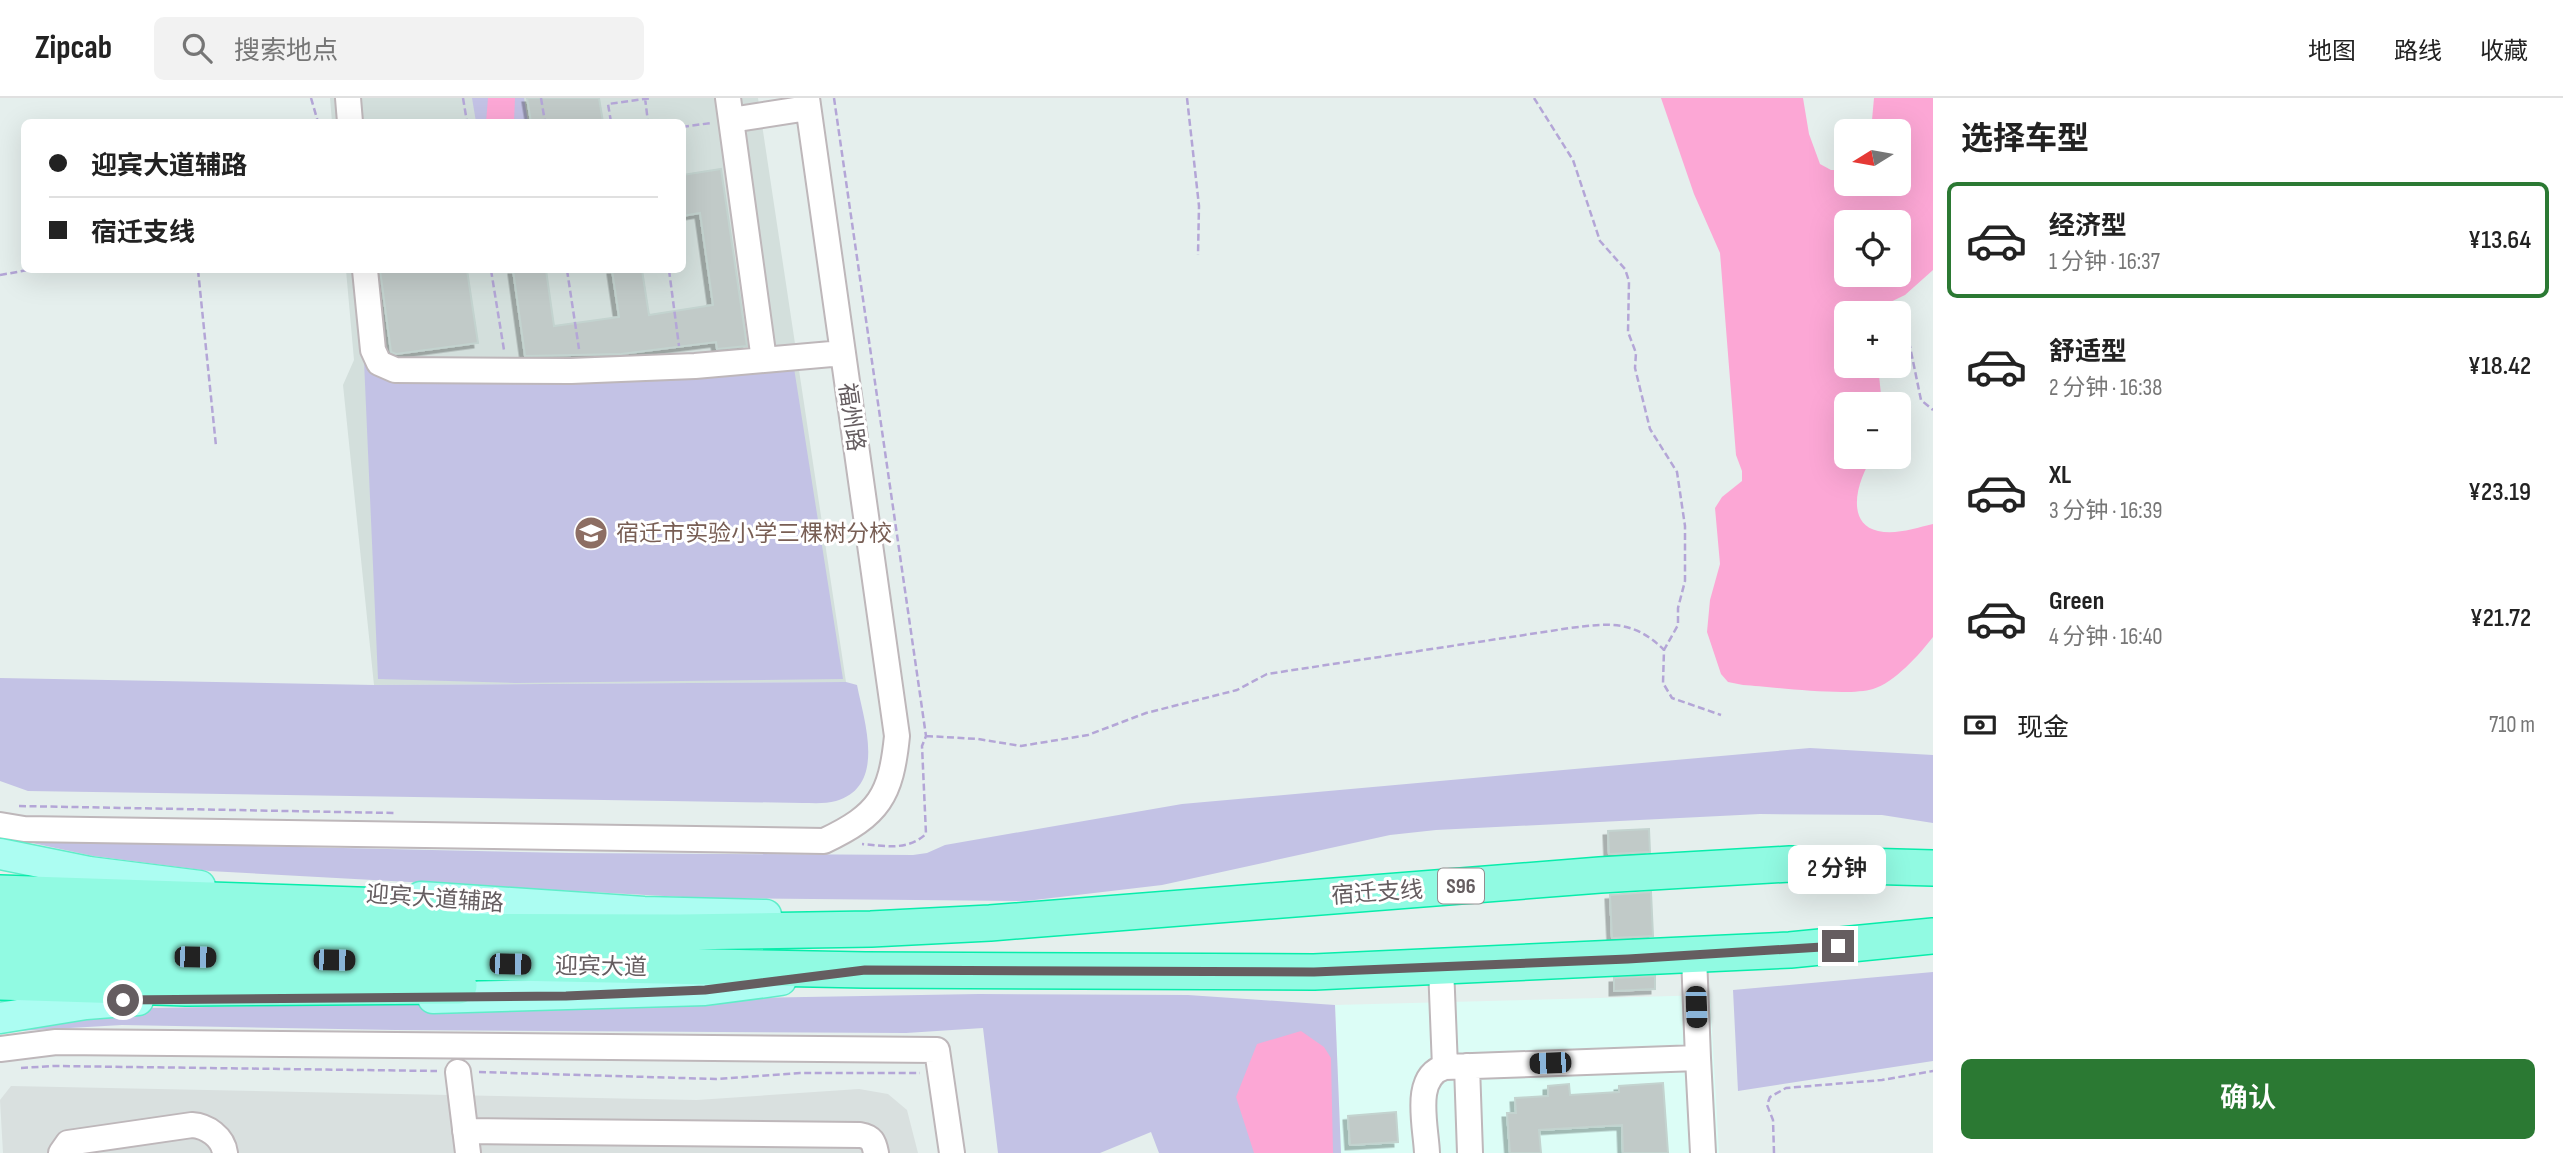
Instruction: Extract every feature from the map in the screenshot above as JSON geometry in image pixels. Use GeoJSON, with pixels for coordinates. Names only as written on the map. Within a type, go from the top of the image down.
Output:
{"type":"FeatureCollection","features":[{"type":"Feature","properties":{"kind":"highway","name":"宿迁支线"},"geometry":{"type":"LineString","coordinates":[[990,923],[1489,883],[1790,864],[1933,868]]}},
{"type":"Feature","properties":{"kind":"highway"},"geometry":{"type":"LineString","coordinates":[[0,893],[461,909],[680,932]]}},
{"type":"Feature","properties":{"kind":"highway","name":"迎宾大道"},"geometry":{"type":"LineString","coordinates":[[0,923],[680,932],[871,929],[990,923]]}},
{"type":"Feature","properties":{"kind":"highway"},"geometry":{"type":"LineString","coordinates":[[1441,967],[1790,950],[1933,936]]}},
{"type":"Feature","properties":{"kind":"highway","name":"迎宾大道"},"geometry":{"type":"LineString","coordinates":[[0,953],[865,970],[1314,972],[1441,967]]}},
{"type":"Feature","properties":{"kind":"highway"},"geometry":{"type":"LineString","coordinates":[[0,982],[186,988],[520,986],[865,970]]}},
{"type":"Feature","properties":{"kind":"main road","name":"迎宾大道辅路"},"geometry":{"type":"LineString","coordinates":[[0,854],[89,872],[228,889],[366,893],[644,912],[780,915],[871,929]]}},
{"type":"Feature","properties":{"kind":"main road"},"geometry":{"type":"LineString","coordinates":[[0,1018],[123,1000],[580,995],[705,990],[865,970]]}},
{"type":"Feature","properties":{"kind":"street"},"geometry":{"type":"LineString","coordinates":[[348,98],[350,119]]}},
{"type":"Feature","properties":{"kind":"street"},"geometry":{"type":"LineString","coordinates":[[764,360],[730,109],[807,103]]}},
{"type":"Feature","properties":{"kind":"street","name":"福州路"},"geometry":{"type":"LineString","coordinates":[[9,820],[824,841],[863,821],[884,795],[893,770],[897,736],[807,103]]}},
{"type":"Feature","properties":{"kind":"street"},"geometry":{"type":"LineString","coordinates":[[365,273],[373,350],[379,363],[395,370],[682,367],[843,353]]}},
{"type":"Feature","properties":{"kind":"street"},"geometry":{"type":"LineString","coordinates":[[1694,956],[1703,1153]]}},
{"type":"Feature","properties":{"kind":"street"},"geometry":{"type":"LineString","coordinates":[[1441,967],[1470,1153]]}},
{"type":"Feature","properties":{"kind":"street"},"geometry":{"type":"LineString","coordinates":[[0,1050],[56,1041],[937,1050],[952,1153]]}},
{"type":"Feature","properties":{"kind":"street"},"geometry":{"type":"LineString","coordinates":[[1427,1153],[1424,1084],[1434,1070],[1698,1058]]}},
{"type":"Feature","properties":{"kind":"street"},"geometry":{"type":"LineString","coordinates":[[458,1072],[466,1142],[675,1143],[860,1135],[868,1136],[875,1142],[876,1153]]}},
{"type":"Feature","properties":{"kind":"street"},"geometry":{"type":"LineString","coordinates":[[61,1153],[68,1143],[192,1125],[209,1129],[224,1146],[225,1153]]}},
{"type":"Feature","properties":{"kind":"path"},"geometry":{"type":"LineString","coordinates":[[311,98],[317,119]]}},
{"type":"Feature","properties":{"kind":"path"},"geometry":{"type":"LineString","coordinates":[[463,98],[466,119]]}},
{"type":"Feature","properties":{"kind":"path"},"geometry":{"type":"LineString","coordinates":[[541,98],[544,119]]}},
{"type":"Feature","properties":{"kind":"path"},"geometry":{"type":"LineString","coordinates":[[645,98],[648,119]]}},
{"type":"Feature","properties":{"kind":"path"},"geometry":{"type":"LineString","coordinates":[[610,119],[608,104],[652,98]]}},
{"type":"Feature","properties":{"kind":"path"},"geometry":{"type":"LineString","coordinates":[[1187,98],[1199,206],[1198,255]]}},
{"type":"Feature","properties":{"kind":"path"},"geometry":{"type":"LineString","coordinates":[[1534,98],[1573,160],[1600,241],[1625,269],[1629,281],[1628,332],[1636,353],[1635,368],[1650,429],[1677,472],[1685,526],[1685,581],[1678,608],[1678,625],[1664,650],[1663,683],[1672,698],[1721,715]]}},
{"type":"Feature","properties":{"kind":"path"},"geometry":{"type":"LineString","coordinates":[[686,126],[730,109]]}},
{"type":"Feature","properties":{"kind":"path"},"geometry":{"type":"LineString","coordinates":[[0,275],[21,271]]}},
{"type":"Feature","properties":{"kind":"path"},"geometry":{"type":"LineString","coordinates":[[198,273],[216,446]]}},
{"type":"Feature","properties":{"kind":"path"},"geometry":{"type":"LineString","coordinates":[[491,273],[507,370]]}},
{"type":"Feature","properties":{"kind":"path"},"geometry":{"type":"LineString","coordinates":[[567,273],[582,370]]}},
{"type":"Feature","properties":{"kind":"path"},"geometry":{"type":"LineString","coordinates":[[669,273],[682,367]]}},
{"type":"Feature","properties":{"kind":"path"},"geometry":{"type":"LineString","coordinates":[[1911,351],[1921,400],[1933,410]]}},
{"type":"Feature","properties":{"kind":"path"},"geometry":{"type":"LineString","coordinates":[[926,736],[978,739],[1021,746],[1049,742],[1088,735],[1146,712],[1237,690],[1267,674],[1602,624],[1631,627],[1649,636],[1664,650]]}},
{"type":"Feature","properties":{"kind":"path"},"geometry":{"type":"LineString","coordinates":[[9,820],[399,813]]}},
{"type":"Feature","properties":{"kind":"path"},"geometry":{"type":"LineString","coordinates":[[1774,1153],[1773,1120],[1767,1105],[1770,1097],[1786,1088],[1882,1080],[1933,1071]]}},
{"type":"Feature","properties":{"kind":"shaded area","name":"宿迁市实验小学三棵树分校"},"geometry":{"type":"Polygon","coordinates":[[[330,98],[758,98],[846,682],[374,685],[343,385],[354,360],[346,273],[686,273],[686,119],[332,119],[330,98]]]}},
{"type":"Feature","properties":{"kind":"shaded area"},"geometry":{"type":"Polygon","coordinates":[[[472,98],[524,98],[528,119],[476,119],[472,98]]]}},
{"type":"Feature","properties":{"kind":"shaded area"},"geometry":{"type":"Polygon","coordinates":[[[488,98],[515,98],[514,119],[486,119],[488,98]]]}},
{"type":"Feature","properties":{"kind":"shaded area"},"geometry":{"type":"Polygon","coordinates":[[[1661,98],[1803,98],[1809,134],[1820,164],[1834,170],[1834,196],[1911,196],[1911,119],[1872,119],[1874,98],[1933,98],[1933,270],[1905,295],[1893,301],[1834,301],[1834,378],[1879,378],[1881,392],[1834,392],[1834,469],[1866,469],[1859,487],[1857,509],[1860,519],[1867,526],[1878,531],[1892,532],[1933,524],[1933,637],[1898,674],[1873,689],[1828,692],[1743,685],[1728,682],[1721,674],[1707,632],[1710,600],[1720,564],[1715,508],[1722,497],[1742,481],[1742,471],[1736,455],[1720,253],[1694,194],[1661,98]]]}},
{"type":"Feature","properties":{"kind":"shaded area","name":"宿迁市实验小学三棵树分校"},"geometry":{"type":"Polygon","coordinates":[[[364,361],[794,368],[843,679],[515,683],[378,679],[364,361]]]}},
{"type":"Feature","properties":{"kind":"shaded area"},"geometry":{"type":"Polygon","coordinates":[[[0,678],[374,685],[846,682],[857,685],[867,734],[867,767],[862,782],[852,793],[828,803],[28,791],[0,781],[0,678]]]}},
{"type":"Feature","properties":{"kind":"shaded area"},"geometry":{"type":"Polygon","coordinates":[[[1810,748],[1933,755],[1933,823],[1882,815],[1760,814],[1436,830],[1390,835],[1162,885],[1026,901],[701,898],[209,871],[93,856],[23,841],[569,853],[913,855],[927,853],[945,845],[1182,804],[1810,748]]]}},
{"type":"Feature","properties":{"kind":"shaded area"},"geometry":{"type":"Polygon","coordinates":[[[1933,972],[1933,1061],[1738,1091],[1733,990],[1933,972]]]}},
{"type":"Feature","properties":{"kind":"shaded area"},"geometry":{"type":"Polygon","coordinates":[[[979,994],[1188,995],[1335,1005],[1341,1153],[1159,1153],[1151,1132],[1100,1153],[998,1153],[983,1028],[906,1033],[395,1030],[122,1025],[0,1032],[148,1008],[979,994]]]}},
{"type":"Feature","properties":{"kind":"shaded area"},"geometry":{"type":"Polygon","coordinates":[[[1710,995],[1719,1153],[1341,1153],[1335,1005],[1710,995]]]}},
{"type":"Feature","properties":{"kind":"shaded area"},"geometry":{"type":"Polygon","coordinates":[[[1301,1031],[1324,1047],[1331,1058],[1333,1153],[1254,1153],[1236,1097],[1257,1044],[1301,1031]]]}},
{"type":"Feature","properties":{"kind":"shaded area"},"geometry":{"type":"Polygon","coordinates":[[[11,1086],[697,1100],[859,1089],[888,1094],[907,1110],[918,1153],[3,1153],[0,1100],[11,1086]]]}},
{"type":"Feature","properties":{"kind":"building"},"geometry":{"type":"Polygon","coordinates":[[[527,98],[599,98],[602,119],[530,119],[527,98]]]}},
{"type":"Feature","properties":{"kind":"building"},"geometry":{"type":"Polygon","coordinates":[[[721,169],[747,346],[717,349],[716,342],[621,354],[525,356],[513,273],[546,273],[554,326],[619,317],[612,273],[642,273],[649,315],[713,305],[700,213],[686,215],[686,174],[721,169]]]}},
{"type":"Feature","properties":{"kind":"building"},"geometry":{"type":"Polygon","coordinates":[[[380,273],[467,273],[478,343],[396,354],[391,352],[380,273]]]}},
{"type":"Feature","properties":{"kind":"building"},"geometry":{"type":"Polygon","coordinates":[[[1649,829],[1650,852],[1609,854],[1608,831],[1649,829]]]}},
{"type":"Feature","properties":{"kind":"building"},"geometry":{"type":"Polygon","coordinates":[[[1651,892],[1653,936],[1612,938],[1610,895],[1651,892]]]}},
{"type":"Feature","properties":{"kind":"building"},"geometry":{"type":"Polygon","coordinates":[[[1655,976],[1655,989],[1614,991],[1614,978],[1655,976]]]}},
{"type":"Feature","properties":{"kind":"building"},"geometry":{"type":"Polygon","coordinates":[[[1663,1083],[1668,1153],[1623,1153],[1622,1125],[1539,1130],[1541,1153],[1510,1153],[1507,1113],[1516,1113],[1515,1098],[1548,1096],[1548,1086],[1569,1084],[1570,1095],[1619,1092],[1619,1086],[1663,1083]]]}},
{"type":"Feature","properties":{"kind":"building"},"geometry":{"type":"Polygon","coordinates":[[[1396,1112],[1398,1142],[1350,1145],[1348,1116],[1396,1112]]]}},
{"type":"Feature","properties":{"kind":"place","name":"宿迁市实验小学三棵树分校"},"geometry":{"type":"Point","coordinates":[591,533]}},
{"type":"Feature","properties":{"kind":"route"},"geometry":{"type":"LineString","coordinates":[[123,1000],[566,996],[705,990],[865,970],[1314,972],[1628,959],[1838,946]]}}]}
